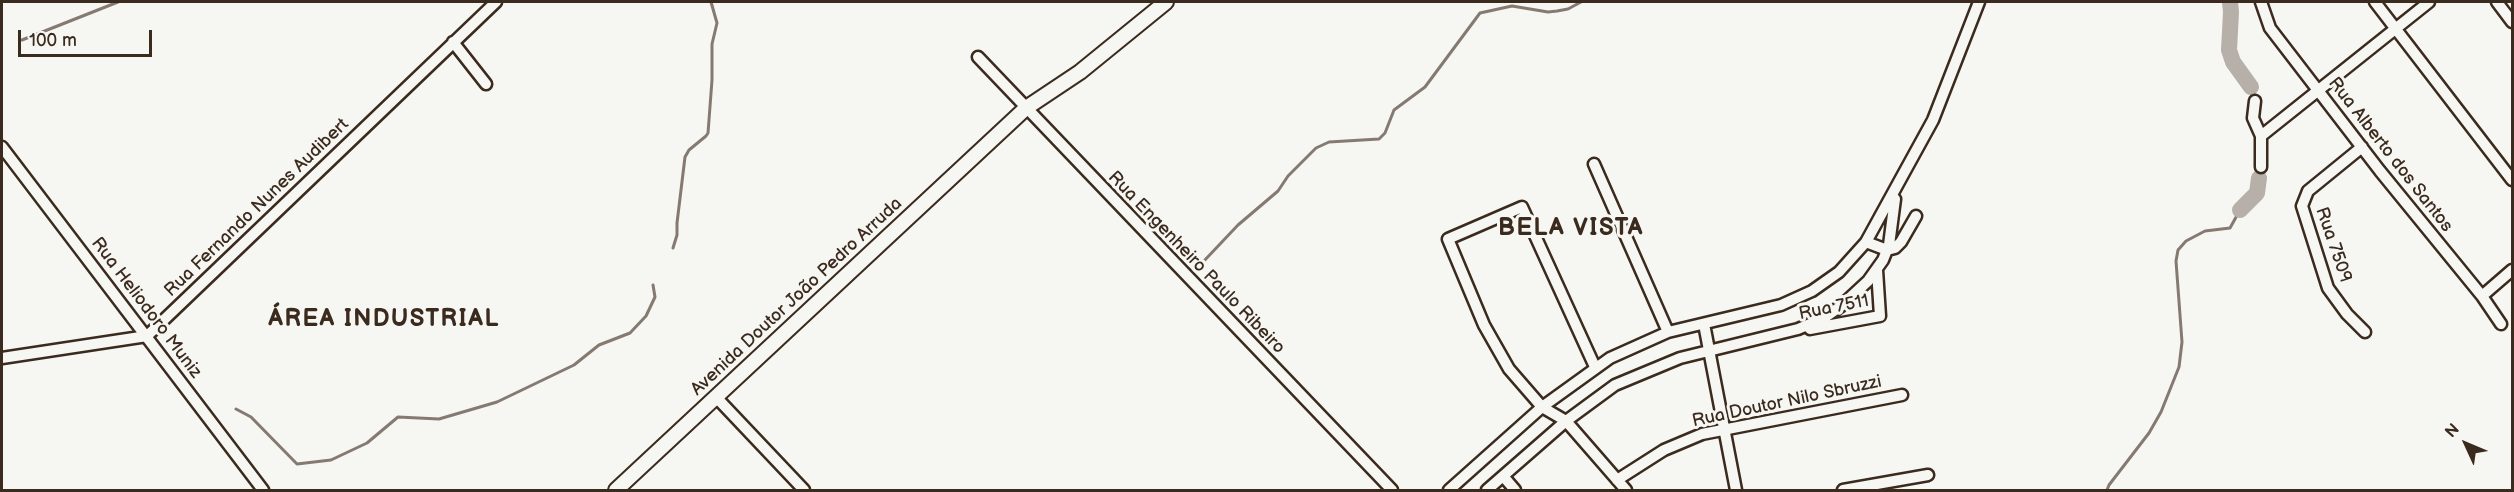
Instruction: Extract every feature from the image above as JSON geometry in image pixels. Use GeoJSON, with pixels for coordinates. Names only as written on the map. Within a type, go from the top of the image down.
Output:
{"type":"FeatureCollection","features":[{"type":"Feature","properties":{"kind":"main road","name":"Avenida Doutor João Pedro Arruda"},"geometry":{"type":"LineString","coordinates":[[616,490],[1003,130],[1025,118],[1026,108],[1037,108],[1048,103],[1080,72],[1166,2]]}},
{"type":"Feature","properties":{"kind":"street","name":"Rua Fernando Nunes Audibert"},"geometry":{"type":"LineString","coordinates":[[147,336],[496,2]]}},
{"type":"Feature","properties":{"kind":"street"},"geometry":{"type":"LineString","coordinates":[[1449,490],[1542,407],[1595,367],[1625,350],[1668,332],[1759,311],[1795,300],[1839,272],[1866,242],[1902,179],[1941,103],[1979,2]]}},
{"type":"Feature","properties":{"kind":"street","name":"Rua Alberto dos Santos"},"geometry":{"type":"LineString","coordinates":[[2261,2],[2270,28],[2482,296],[2501,324]]}},
{"type":"Feature","properties":{"kind":"street"},"geometry":{"type":"LineString","coordinates":[[2374,2],[2512,180]]}},
{"type":"Feature","properties":{"kind":"street"},"geometry":{"type":"LineString","coordinates":[[2261,136],[2429,2]]}},
{"type":"Feature","properties":{"kind":"street"},"geometry":{"type":"LineString","coordinates":[[2497,2],[2512,22]]}},
{"type":"Feature","properties":{"kind":"street"},"geometry":{"type":"LineString","coordinates":[[453,42],[486,84]]}},
{"type":"Feature","properties":{"kind":"street","name":"Rua Engenheiro Paulo Ribeiro"},"geometry":{"type":"LineString","coordinates":[[978,57],[1392,490]]}},
{"type":"Feature","properties":{"kind":"street"},"geometry":{"type":"LineString","coordinates":[[2255,101],[2253,118],[2261,136],[2261,167]]}},
{"type":"Feature","properties":{"kind":"street","name":"Rua Heliodoro Muniz"},"geometry":{"type":"LineString","coordinates":[[2,147],[263,490]]}},
{"type":"Feature","properties":{"kind":"street","name":"Rua 7509"},"geometry":{"type":"LineString","coordinates":[[2362,147],[2308,191],[2302,206],[2328,288],[2347,314],[2365,332]]}},
{"type":"Feature","properties":{"kind":"street"},"geometry":{"type":"LineString","coordinates":[[1594,164],[1668,332]]}},
{"type":"Feature","properties":{"kind":"street"},"geometry":{"type":"LineString","coordinates":[[1487,490],[1566,421],[1615,385],[1655,367],[1709,349],[1784,334],[1824,318],[1856,293],[1877,270],[1887,250],[1893,208],[1902,179]]}},
{"type":"Feature","properties":{"kind":"street"},"geometry":{"type":"LineString","coordinates":[[1595,367],[1522,207],[1448,239],[1497,349],[1524,388],[1542,407],[1566,421],[1626,490]]}},
{"type":"Feature","properties":{"kind":"street"},"geometry":{"type":"LineString","coordinates":[[1866,242],[1887,250],[1898,245],[1916,216]]}},
{"type":"Feature","properties":{"kind":"street","name":"Rua 7511"},"geometry":{"type":"LineString","coordinates":[[1784,334],[1880,316],[1877,270]]}},
{"type":"Feature","properties":{"kind":"street"},"geometry":{"type":"LineString","coordinates":[[2482,296],[2512,270]]}},
{"type":"Feature","properties":{"kind":"street"},"geometry":{"type":"LineString","coordinates":[[1704,324],[1736,490]]}},
{"type":"Feature","properties":{"kind":"street"},"geometry":{"type":"LineString","coordinates":[[2,358],[147,336]]}},
{"type":"Feature","properties":{"kind":"street","name":"Rua Doutor Nilo Sbruzzi"},"geometry":{"type":"LineString","coordinates":[[1617,480],[1642,463],[1683,441],[1724,428],[1902,395]]}},
{"type":"Feature","properties":{"kind":"street"},"geometry":{"type":"LineString","coordinates":[[716,397],[804,490]]}},
{"type":"Feature","properties":{"kind":"street"},"geometry":{"type":"LineString","coordinates":[[1843,490],[1928,475]]}},
{"type":"Feature","properties":{"kind":"street"},"geometry":{"type":"LineString","coordinates":[[1503,477],[1515,490]]}},
{"type":"Feature","properties":{"kind":"waterway"},"geometry":{"type":"LineString","coordinates":[[22,40],[118,2]]}},
{"type":"Feature","properties":{"kind":"waterway"},"geometry":{"type":"LineString","coordinates":[[673,248],[677,235],[685,157],[689,150],[708,133],[712,44],[717,23],[711,2]]}},
{"type":"Feature","properties":{"kind":"waterway"},"geometry":{"type":"LineString","coordinates":[[1203,262],[1238,225],[1278,191],[1288,176],[1316,148],[1329,142],[1379,139],[1385,133],[1394,110],[1425,87],[1480,13],[1512,6],[1548,12],[1568,9],[1581,2]]}},
{"type":"Feature","properties":{"kind":"waterway"},"geometry":{"type":"LineString","coordinates":[[2230,2],[2229,50],[2233,62],[2251,87]]}},
{"type":"Feature","properties":{"kind":"waterway"},"geometry":{"type":"LineString","coordinates":[[2240,210],[2257,193],[2259,178]]}},
{"type":"Feature","properties":{"kind":"waterway"},"geometry":{"type":"LineString","coordinates":[[2107,490],[2149,433],[2161,412],[2179,367],[2182,342],[2176,261],[2178,250],[2186,241],[2205,231],[2230,228],[2240,210]]}},
{"type":"Feature","properties":{"kind":"waterway"},"geometry":{"type":"LineString","coordinates":[[236,409],[251,417],[297,464],[331,460],[367,443],[398,417],[439,419],[497,402],[574,365],[599,345],[630,333],[646,316],[655,297],[653,285]]}},
{"type":"Feature","properties":{"kind":"district","name":"BELA VISTA"},"geometry":{"type":"Point","coordinates":[1571,229]}},
{"type":"Feature","properties":{"kind":"district","name":"ÁREA INDUSTRIAL"},"geometry":{"type":"Point","coordinates":[384,320]}}]}
